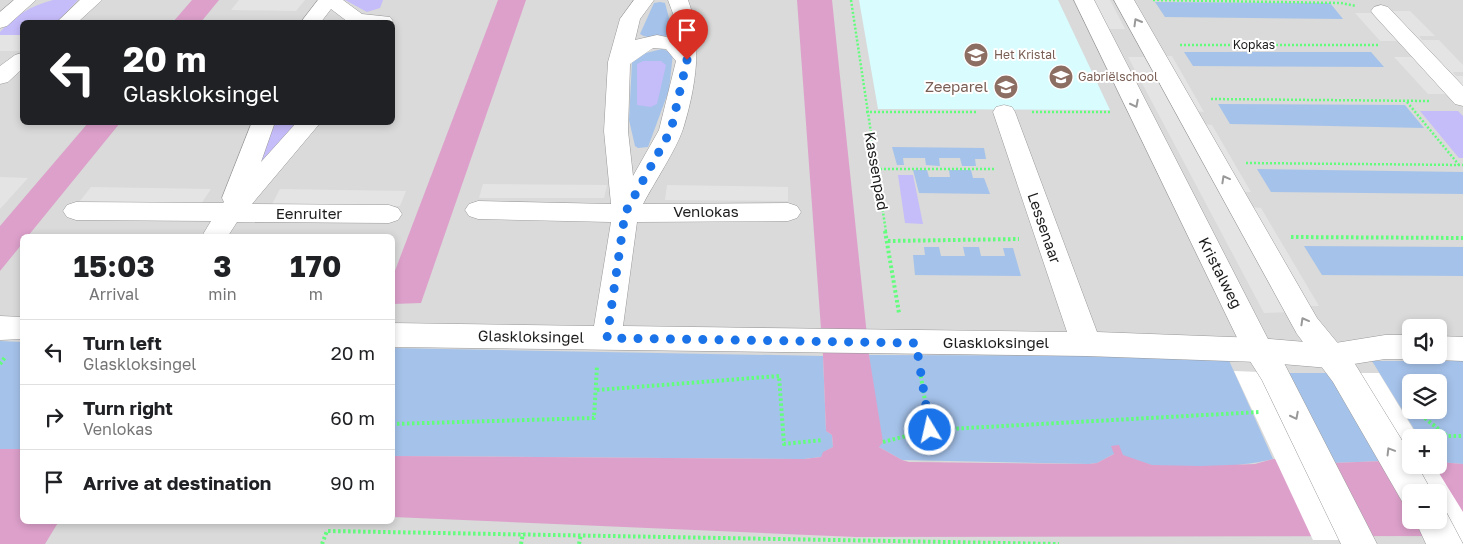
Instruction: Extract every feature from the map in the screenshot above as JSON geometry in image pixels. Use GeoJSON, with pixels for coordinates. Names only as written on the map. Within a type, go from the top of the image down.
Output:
{"type":"FeatureCollection","features":[{"type":"Feature","properties":{"kind":"street"},"geometry":{"type":"LineString","coordinates":[[0,22],[21,4],[41,0]]}},
{"type":"Feature","properties":{"kind":"street"},"geometry":{"type":"LineString","coordinates":[[69,20],[92,0]]}},
{"type":"Feature","properties":{"kind":"street"},"geometry":{"type":"LineString","coordinates":[[313,20],[330,0],[353,20]]}},
{"type":"Feature","properties":{"kind":"street"},"geometry":{"type":"LineString","coordinates":[[602,338],[625,213],[616,130],[619,62],[630,19],[644,0]]}},
{"type":"Feature","properties":{"kind":"street"},"geometry":{"type":"LineString","coordinates":[[625,213],[671,130],[687,60],[685,20],[678,0]]}},
{"type":"Feature","properties":{"kind":"street","name":"Kristalweg"},"geometry":{"type":"LineString","coordinates":[[1084,0],[1358,542]]}},
{"type":"Feature","properties":{"kind":"street"},"geometry":{"type":"LineString","coordinates":[[1124,0],[1307,326],[1337,364],[1410,484]]}},
{"type":"Feature","properties":{"kind":"street"},"geometry":{"type":"LineString","coordinates":[[383,20],[390,2]]}},
{"type":"Feature","properties":{"kind":"street"},"geometry":{"type":"LineString","coordinates":[[1381,11],[1463,99]]}},
{"type":"Feature","properties":{"kind":"street"},"geometry":{"type":"LineString","coordinates":[[619,62],[638,44],[655,42],[673,45],[687,60]]}},
{"type":"Feature","properties":{"kind":"street"},"geometry":{"type":"LineString","coordinates":[[0,77],[20,61]]}},
{"type":"Feature","properties":{"kind":"street","name":"Lessenaar"},"geometry":{"type":"LineString","coordinates":[[1004,112],[1047,239],[1086,344]]}},
{"type":"Feature","properties":{"kind":"street"},"geometry":{"type":"LineString","coordinates":[[216,234],[229,213],[263,125]]}},
{"type":"Feature","properties":{"kind":"street"},"geometry":{"type":"LineString","coordinates":[[229,213],[307,125]]}},
{"type":"Feature","properties":{"kind":"street","name":"Venlokas"},"geometry":{"type":"LineString","coordinates":[[478,210],[625,213],[788,212]]}},
{"type":"Feature","properties":{"kind":"street","name":"Eenruiter"},"geometry":{"type":"LineString","coordinates":[[76,211],[390,214]]}},
{"type":"Feature","properties":{"kind":"street"},"geometry":{"type":"LineString","coordinates":[[0,328],[20,328]]}},
{"type":"Feature","properties":{"kind":"street","name":"Glaskloksingel"},"geometry":{"type":"LineString","coordinates":[[395,335],[1086,344],[1266,361],[1337,364]]}},
{"type":"Feature","properties":{"kind":"street"},"geometry":{"type":"LineString","coordinates":[[1337,364],[1385,347],[1402,347]]}},
{"type":"Feature","properties":{"kind":"street"},"geometry":{"type":"LineString","coordinates":[[1447,348],[1463,348]]}},
{"type":"Feature","properties":{"kind":"path","name":"Kassenpad"},"geometry":{"type":"LineString","coordinates":[[851,0],[904,342],[930,430]]}},
{"type":"Feature","properties":{"kind":"path"},"geometry":{"type":"LineString","coordinates":[[1148,0],[1341,2]]}},
{"type":"Feature","properties":{"kind":"path"},"geometry":{"type":"LineString","coordinates":[[1322,0],[1341,2],[1381,11]]}},
{"type":"Feature","properties":{"kind":"path","name":"Kopkas"},"geometry":{"type":"LineString","coordinates":[[1149,44],[1414,46]]}},
{"type":"Feature","properties":{"kind":"path"},"geometry":{"type":"LineString","coordinates":[[1205,99],[1438,101]]}},
{"type":"Feature","properties":{"kind":"path"},"geometry":{"type":"LineString","coordinates":[[1407,101],[1459,165]]}},
{"type":"Feature","properties":{"kind":"path"},"geometry":{"type":"LineString","coordinates":[[1241,163],[1463,165]]}},
{"type":"Feature","properties":{"kind":"path"},"geometry":{"type":"LineString","coordinates":[[876,169],[1024,170]]}},
{"type":"Feature","properties":{"kind":"path"},"geometry":{"type":"LineString","coordinates":[[1283,237],[1463,238]]}},
{"type":"Feature","properties":{"kind":"path"},"geometry":{"type":"LineString","coordinates":[[888,241],[1047,239]]}},
{"type":"Feature","properties":{"kind":"path"},"geometry":{"type":"LineString","coordinates":[[395,424],[594,418],[602,338]]}},
{"type":"Feature","properties":{"kind":"path"},"geometry":{"type":"LineString","coordinates":[[597,390],[779,376],[784,444],[823,440]]}},
{"type":"Feature","properties":{"kind":"path"},"geometry":{"type":"LineString","coordinates":[[883,442],[930,430],[1253,412]]}},
{"type":"Feature","properties":{"kind":"path"},"geometry":{"type":"LineString","coordinates":[[1425,419],[1447,436],[1463,436]]}},
{"type":"Feature","properties":{"kind":"path"},"geometry":{"type":"LineString","coordinates":[[322,544],[327,531],[581,534],[854,543],[1059,544]]}},
{"type":"Feature","properties":{"kind":"path"},"geometry":{"type":"LineString","coordinates":[[521,544],[523,533]]}},
{"type":"Feature","properties":{"kind":"path"},"geometry":{"type":"LineString","coordinates":[[579,544],[581,534]]}},
{"type":"Feature","properties":{"kind":"shaded area"},"geometry":{"type":"Polygon","coordinates":[[[0,0],[1463,0],[1463,544],[0,544],[0,0]]]}},
{"type":"Feature","properties":{"kind":"shaded area"},"geometry":{"type":"Polygon","coordinates":[[[53,0],[78,0],[59,20],[20,20],[20,35],[0,35],[0,32],[18,16],[37,5],[53,0]]]}},
{"type":"Feature","properties":{"kind":"shaded area"},"geometry":{"type":"Polygon","coordinates":[[[192,0],[219,0],[203,20],[175,20],[192,0]]]}},
{"type":"Feature","properties":{"kind":"shaded area"},"geometry":{"type":"Polygon","coordinates":[[[239,0],[305,0],[296,11],[231,10],[239,0]]]}},
{"type":"Feature","properties":{"kind":"shaded area"},"geometry":{"type":"Polygon","coordinates":[[[345,0],[383,0],[380,8],[367,12],[345,0]]]}},
{"type":"Feature","properties":{"kind":"shaded area"},"geometry":{"type":"Polygon","coordinates":[[[498,0],[526,0],[421,303],[395,304],[395,271],[498,0]]]}},
{"type":"Feature","properties":{"kind":"shaded area"},"geometry":{"type":"Polygon","coordinates":[[[797,0],[832,0],[869,355],[883,442],[879,447],[909,462],[1089,464],[1097,463],[1114,454],[1111,446],[1119,445],[1123,455],[1152,465],[1255,464],[1273,459],[1332,463],[1383,461],[1402,464],[1402,474],[1447,474],[1447,463],[1463,464],[1463,536],[856,537],[395,517],[395,456],[804,459],[821,457],[823,452],[833,447],[832,435],[826,431],[823,356],[797,0]]]}},
{"type":"Feature","properties":{"kind":"shaded area","name":"Het Kristal"},"geometry":{"type":"Polygon","coordinates":[[[859,0],[1058,0],[1110,110],[878,109],[859,0]]]}},
{"type":"Feature","properties":{"kind":"shaded area"},"geometry":{"type":"Polygon","coordinates":[[[1093,0],[1110,0],[1125,29],[1108,29],[1093,0]]]}},
{"type":"Feature","properties":{"kind":"shaded area"},"geometry":{"type":"Polygon","coordinates":[[[1155,2],[1330,3],[1343,19],[1165,17],[1155,2]]]}},
{"type":"Feature","properties":{"kind":"shaded area"},"geometry":{"type":"Polygon","coordinates":[[[654,3],[665,3],[673,33],[656,38],[640,34],[654,3]]]}},
{"type":"Feature","properties":{"kind":"shaded area"},"geometry":{"type":"Polygon","coordinates":[[[1392,11],[1410,11],[1435,36],[1419,36],[1422,40],[1439,40],[1463,65],[1463,72],[1453,72],[1456,76],[1463,76],[1463,86],[1392,11]]]}},
{"type":"Feature","properties":{"kind":"shaded area"},"geometry":{"type":"Polygon","coordinates":[[[1355,13],[1371,13],[1397,41],[1380,41],[1355,13]]]}},
{"type":"Feature","properties":{"kind":"shaded area"},"geometry":{"type":"Polygon","coordinates":[[[0,35],[20,35],[20,51],[0,51],[0,35]]]}},
{"type":"Feature","properties":{"kind":"shaded area"},"geometry":{"type":"Polygon","coordinates":[[[662,49],[673,53],[669,90],[648,147],[638,148],[635,146],[629,120],[632,62],[642,54],[662,49]]]}},
{"type":"Feature","properties":{"kind":"shaded area"},"geometry":{"type":"Polygon","coordinates":[[[1184,52],[1371,52],[1384,67],[1193,66],[1184,52]]]}},
{"type":"Feature","properties":{"kind":"shaded area"},"geometry":{"type":"Polygon","coordinates":[[[1163,56],[1172,56],[1204,112],[1194,111],[1163,56]]]}},
{"type":"Feature","properties":{"kind":"shaded area"},"geometry":{"type":"Polygon","coordinates":[[[1128,57],[1151,57],[1293,312],[1264,313],[1128,57]]]}},
{"type":"Feature","properties":{"kind":"shaded area"},"geometry":{"type":"Polygon","coordinates":[[[1394,57],[1413,57],[1447,94],[1428,94],[1394,57]]]}},
{"type":"Feature","properties":{"kind":"shaded area"},"geometry":{"type":"Polygon","coordinates":[[[643,61],[661,61],[666,65],[657,104],[651,107],[637,105],[637,64],[643,61]]]}},
{"type":"Feature","properties":{"kind":"shaded area"},"geometry":{"type":"Polygon","coordinates":[[[1218,104],[1405,105],[1424,128],[1230,124],[1218,104]]]}},
{"type":"Feature","properties":{"kind":"shaded area"},"geometry":{"type":"Polygon","coordinates":[[[1420,111],[1458,111],[1463,116],[1463,158],[1459,158],[1420,111]]]}},
{"type":"Feature","properties":{"kind":"shaded area"},"geometry":{"type":"Polygon","coordinates":[[[1202,124],[1212,125],[1251,192],[1242,192],[1202,124]]]}},
{"type":"Feature","properties":{"kind":"shaded area"},"geometry":{"type":"Polygon","coordinates":[[[86,125],[118,125],[30,234],[20,234],[20,246],[0,271],[0,226],[86,125]]]}},
{"type":"Feature","properties":{"kind":"shaded area"},"geometry":{"type":"Polygon","coordinates":[[[274,125],[296,125],[265,163],[259,164],[274,125]]]}},
{"type":"Feature","properties":{"kind":"shaded area"},"geometry":{"type":"Polygon","coordinates":[[[892,147],[984,148],[986,159],[975,159],[976,166],[962,166],[960,158],[939,158],[940,166],[926,165],[925,158],[903,158],[904,165],[897,165],[892,147]]]}},
{"type":"Feature","properties":{"kind":"shaded area"},"geometry":{"type":"Polygon","coordinates":[[[1257,169],[1463,172],[1463,194],[1271,192],[1257,169]]]}},
{"type":"Feature","properties":{"kind":"shaded area"},"geometry":{"type":"Polygon","coordinates":[[[913,170],[927,170],[929,177],[950,177],[949,170],[971,170],[973,178],[984,178],[990,194],[919,193],[913,170]]]}},
{"type":"Feature","properties":{"kind":"shaded area"},"geometry":{"type":"Polygon","coordinates":[[[898,175],[913,175],[923,224],[905,223],[898,175]]]}},
{"type":"Feature","properties":{"kind":"shaded area"},"geometry":{"type":"Polygon","coordinates":[[[0,177],[28,178],[0,209],[0,177]]]}},
{"type":"Feature","properties":{"kind":"shaded area"},"geometry":{"type":"Polygon","coordinates":[[[483,184],[607,185],[604,198],[479,198],[483,184]]]}},
{"type":"Feature","properties":{"kind":"shaded area"},"geometry":{"type":"Polygon","coordinates":[[[667,185],[788,187],[788,201],[665,200],[667,185]]]}},
{"type":"Feature","properties":{"kind":"shaded area"},"geometry":{"type":"Polygon","coordinates":[[[91,187],[211,189],[201,204],[79,202],[91,187]]]}},
{"type":"Feature","properties":{"kind":"shaded area"},"geometry":{"type":"Polygon","coordinates":[[[280,189],[406,191],[400,206],[272,204],[280,189]]]}},
{"type":"Feature","properties":{"kind":"shaded area"},"geometry":{"type":"Polygon","coordinates":[[[1250,207],[1261,208],[1319,306],[1307,306],[1250,207]]]}},
{"type":"Feature","properties":{"kind":"shaded area"},"geometry":{"type":"Polygon","coordinates":[[[1304,246],[1463,247],[1463,276],[1322,275],[1304,246]]]}},
{"type":"Feature","properties":{"kind":"shaded area"},"geometry":{"type":"Polygon","coordinates":[[[924,247],[939,247],[941,256],[965,256],[963,247],[979,247],[981,256],[1005,256],[1003,248],[1013,248],[1021,276],[915,275],[913,255],[925,255],[924,247]]]}},
{"type":"Feature","properties":{"kind":"shaded area"},"geometry":{"type":"Polygon","coordinates":[[[0,341],[20,342],[20,449],[0,449],[0,341]]]}},
{"type":"Feature","properties":{"kind":"shaded area"},"geometry":{"type":"Polygon","coordinates":[[[395,348],[823,356],[826,431],[832,435],[833,447],[824,452],[821,457],[804,459],[395,456],[395,348]]]}},
{"type":"Feature","properties":{"kind":"shaded area"},"geometry":{"type":"Polygon","coordinates":[[[869,355],[1227,356],[1273,459],[1229,466],[1195,467],[1151,465],[1114,454],[1097,463],[1089,464],[902,460],[879,447],[869,355]]]}},
{"type":"Feature","properties":{"kind":"shaded area"},"geometry":{"type":"Polygon","coordinates":[[[1372,361],[1402,361],[1402,364],[1447,364],[1447,361],[1463,361],[1463,464],[1447,463],[1447,429],[1414,429],[1408,419],[1447,419],[1447,374],[1402,374],[1402,410],[1372,361]]]}},
{"type":"Feature","properties":{"kind":"shaded area"},"geometry":{"type":"Polygon","coordinates":[[[1285,373],[1333,373],[1383,461],[1332,463],[1285,373]]]}},
{"type":"Feature","properties":{"kind":"shaded area"},"geometry":{"type":"Polygon","coordinates":[[[0,449],[20,449],[20,524],[57,524],[45,544],[0,544],[0,449]]]}},
{"type":"Feature","properties":{"kind":"pier"},"geometry":{"type":"Polygon","coordinates":[[[1234,371],[1285,373],[1357,540],[1313,540],[1234,371]]]}},
{"type":"Feature","properties":{"kind":"pier"},"geometry":{"type":"Polygon","coordinates":[[[1333,373],[1379,373],[1402,411],[1402,419],[1407,419],[1413,429],[1402,429],[1402,474],[1440,474],[1446,484],[1402,484],[1402,493],[1333,373]]]}},
{"type":"Feature","properties":{"kind":"pier"},"geometry":{"type":"Polygon","coordinates":[[[1447,486],[1463,512],[1463,542],[1430,542],[1435,529],[1447,529],[1447,486]]]}},
{"type":"Feature","properties":{"kind":"place","name":"Het Kristal"},"geometry":{"type":"Point","coordinates":[976,55]}},
{"type":"Feature","properties":{"kind":"place","name":"Gabriëlschool"},"geometry":{"type":"Point","coordinates":[1061,77]}},
{"type":"Feature","properties":{"kind":"place","name":"Zeeparel"},"geometry":{"type":"Point","coordinates":[1006,87]}},
{"type":"Feature","properties":{"kind":"route"},"geometry":{"type":"LineString","coordinates":[[687,60],[671,130],[625,213],[607,338],[916,343],[930,430]]}}]}
